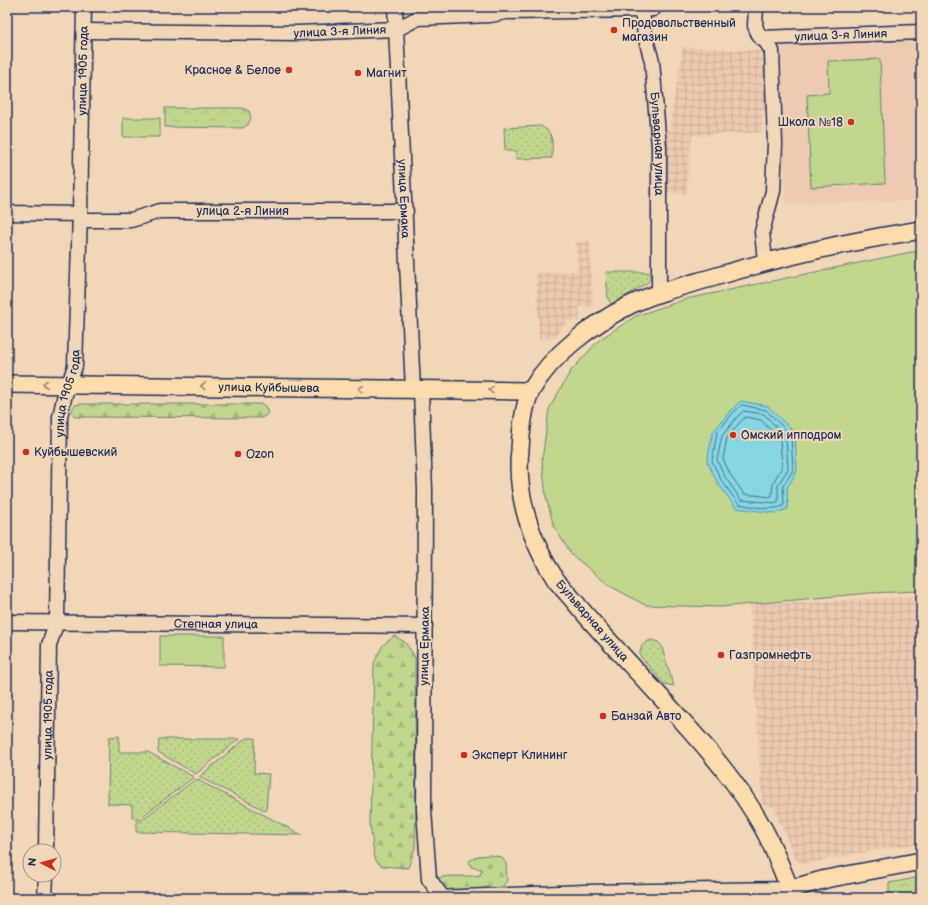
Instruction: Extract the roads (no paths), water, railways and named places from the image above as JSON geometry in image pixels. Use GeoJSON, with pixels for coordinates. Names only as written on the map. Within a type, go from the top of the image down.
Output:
{"type":"FeatureCollection","features":[{"type":"Feature","properties":{"kind":"main road","name":"Бульварная улица"},"geometry":{"type":"LineString","coordinates":[[791,893],[765,831],[721,766],[681,719],[594,625],[556,580],[534,541],[521,498],[518,458],[522,423],[530,391],[549,365],[590,329],[629,305],[659,293],[765,261],[872,237],[921,230]]}},
{"type":"Feature","properties":{"kind":"main road","name":"улица Куйбышева"},"geometry":{"type":"LineString","coordinates":[[7,384],[530,391]]}},
{"type":"Feature","properties":{"kind":"main road"},"geometry":{"type":"LineString","coordinates":[[791,893],[826,879],[921,861]]}},
{"type":"Feature","properties":{"kind":"street","name":"улица 1905 года"},"geometry":{"type":"LineString","coordinates":[[46,843],[49,645],[57,621],[60,417],[64,398],[75,366],[80,217],[84,7]]}},
{"type":"Feature","properties":{"kind":"street","name":"улица Ермака"},"geometry":{"type":"LineString","coordinates":[[395,7],[417,390],[425,490],[424,810],[429,879],[443,898]]}},
{"type":"Feature","properties":{"kind":"street"},"geometry":{"type":"LineString","coordinates":[[756,7],[756,26],[758,34],[767,43],[772,51],[775,144],[773,190],[762,232],[765,261]]}},
{"type":"Feature","properties":{"kind":"street","name":"улица 3-я Линия"},"geometry":{"type":"LineString","coordinates":[[84,31],[297,33],[397,29],[418,18],[490,15],[506,12],[649,9]]}},
{"type":"Feature","properties":{"kind":"street","name":"Бульварная улица"},"geometry":{"type":"LineString","coordinates":[[649,9],[645,36],[652,61],[659,147],[659,293]]}},
{"type":"Feature","properties":{"kind":"street","name":"улица 3-я Линия"},"geometry":{"type":"LineString","coordinates":[[762,38],[921,32]]}},
{"type":"Feature","properties":{"kind":"street","name":"улица 2-я Линия"},"geometry":{"type":"LineString","coordinates":[[7,213],[131,220],[160,211],[406,211]]}},
{"type":"Feature","properties":{"kind":"street","name":"Степная улица"},"geometry":{"type":"LineString","coordinates":[[7,622],[57,621],[425,626]]}},
{"type":"Feature","properties":{"kind":"street"},"geometry":{"type":"LineString","coordinates":[[45,898],[46,883]]}},
{"type":"Feature","properties":{"kind":"street"},"geometry":{"type":"LineString","coordinates":[[437,898],[584,892],[791,893]]}},
{"type":"Feature","properties":{"kind":"water"},"geometry":{"type":"Polygon","coordinates":[[[741,401],[768,406],[795,433],[797,471],[787,488],[788,509],[775,513],[736,508],[717,482],[707,461],[713,432],[730,411],[741,401]]]}},
{"type":"Feature","properties":{"kind":"place","name":"Продовольственный магазин"},"geometry":{"type":"Point","coordinates":[614,30]}},
{"type":"Feature","properties":{"kind":"place","name":"Красное & Белое"},"geometry":{"type":"Point","coordinates":[289,70]}},
{"type":"Feature","properties":{"kind":"place","name":"Магнит"},"geometry":{"type":"Point","coordinates":[358,73]}},
{"type":"Feature","properties":{"kind":"place","name":"Школа №18"},"geometry":{"type":"Point","coordinates":[851,122]}},
{"type":"Feature","properties":{"kind":"place","name":"Омский ипподром"},"geometry":{"type":"Point","coordinates":[733,435]}},
{"type":"Feature","properties":{"kind":"place","name":"Куйбышевский"},"geometry":{"type":"Point","coordinates":[26,452]}},
{"type":"Feature","properties":{"kind":"place","name":"Ozon"},"geometry":{"type":"Point","coordinates":[238,454]}},
{"type":"Feature","properties":{"kind":"place","name":"Газпромнефть"},"geometry":{"type":"Point","coordinates":[721,655]}},
{"type":"Feature","properties":{"kind":"place","name":"Банзай Авто"},"geometry":{"type":"Point","coordinates":[603,716]}},
{"type":"Feature","properties":{"kind":"place","name":"Эксперт Клининг"},"geometry":{"type":"Point","coordinates":[464,755]}}]}
